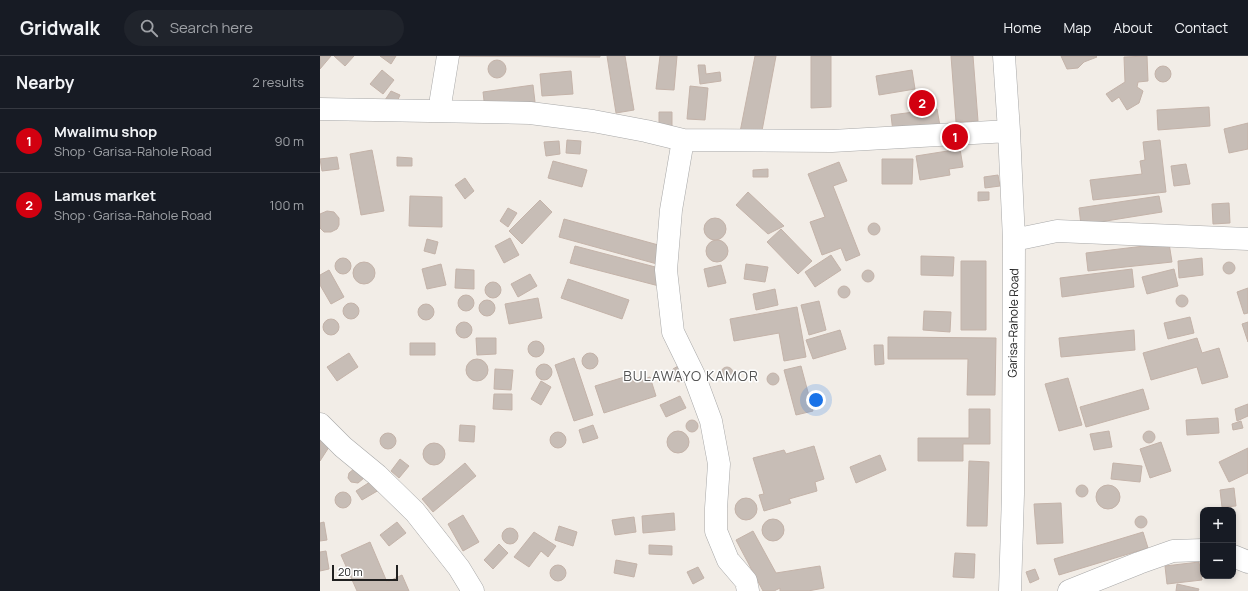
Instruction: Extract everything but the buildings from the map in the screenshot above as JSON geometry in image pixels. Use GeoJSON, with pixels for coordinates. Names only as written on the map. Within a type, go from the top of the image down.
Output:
{"type":"FeatureCollection","features":[{"type":"Feature","properties":{"kind":"street"},"geometry":{"type":"LineString","coordinates":[[439,111],[448,56]]}},
{"type":"Feature","properties":{"kind":"street","name":"Garisa-Rahole Road"},"geometry":{"type":"LineString","coordinates":[[1004,56],[1010,131],[1014,240],[1013,494],[1010,591]]}},
{"type":"Feature","properties":{"kind":"street"},"geometry":{"type":"LineString","coordinates":[[320,109],[530,113],[593,121],[683,140],[832,141],[1010,131]]}},
{"type":"Feature","properties":{"kind":"street"},"geometry":{"type":"LineString","coordinates":[[683,140],[671,210],[666,270],[673,332],[694,375],[711,421],[719,464],[716,531],[728,560],[746,581],[748,591]]}},
{"type":"Feature","properties":{"kind":"street"},"geometry":{"type":"LineString","coordinates":[[1014,240],[1057,232],[1248,239]]}},
{"type":"Feature","properties":{"kind":"street"},"geometry":{"type":"LineString","coordinates":[[320,424],[343,447],[378,475],[415,512],[459,568],[473,591]]}},
{"type":"Feature","properties":{"kind":"street"},"geometry":{"type":"LineString","coordinates":[[1069,591],[1173,551],[1200,550]]}},
{"type":"Feature","properties":{"kind":"street"},"geometry":{"type":"LineString","coordinates":[[1236,557],[1248,562]]}},
{"type":"Feature","properties":{"kind":"place","name":"Lamus market"},"geometry":{"type":"Point","coordinates":[922,103]}},
{"type":"Feature","properties":{"kind":"place","name":"Mwalimu shop"},"geometry":{"type":"Point","coordinates":[955,137]}},
{"type":"Feature","properties":{"kind":"district","name":"BULAWAYO KAMOR"},"geometry":{"type":"Point","coordinates":[691,375]}}]}
